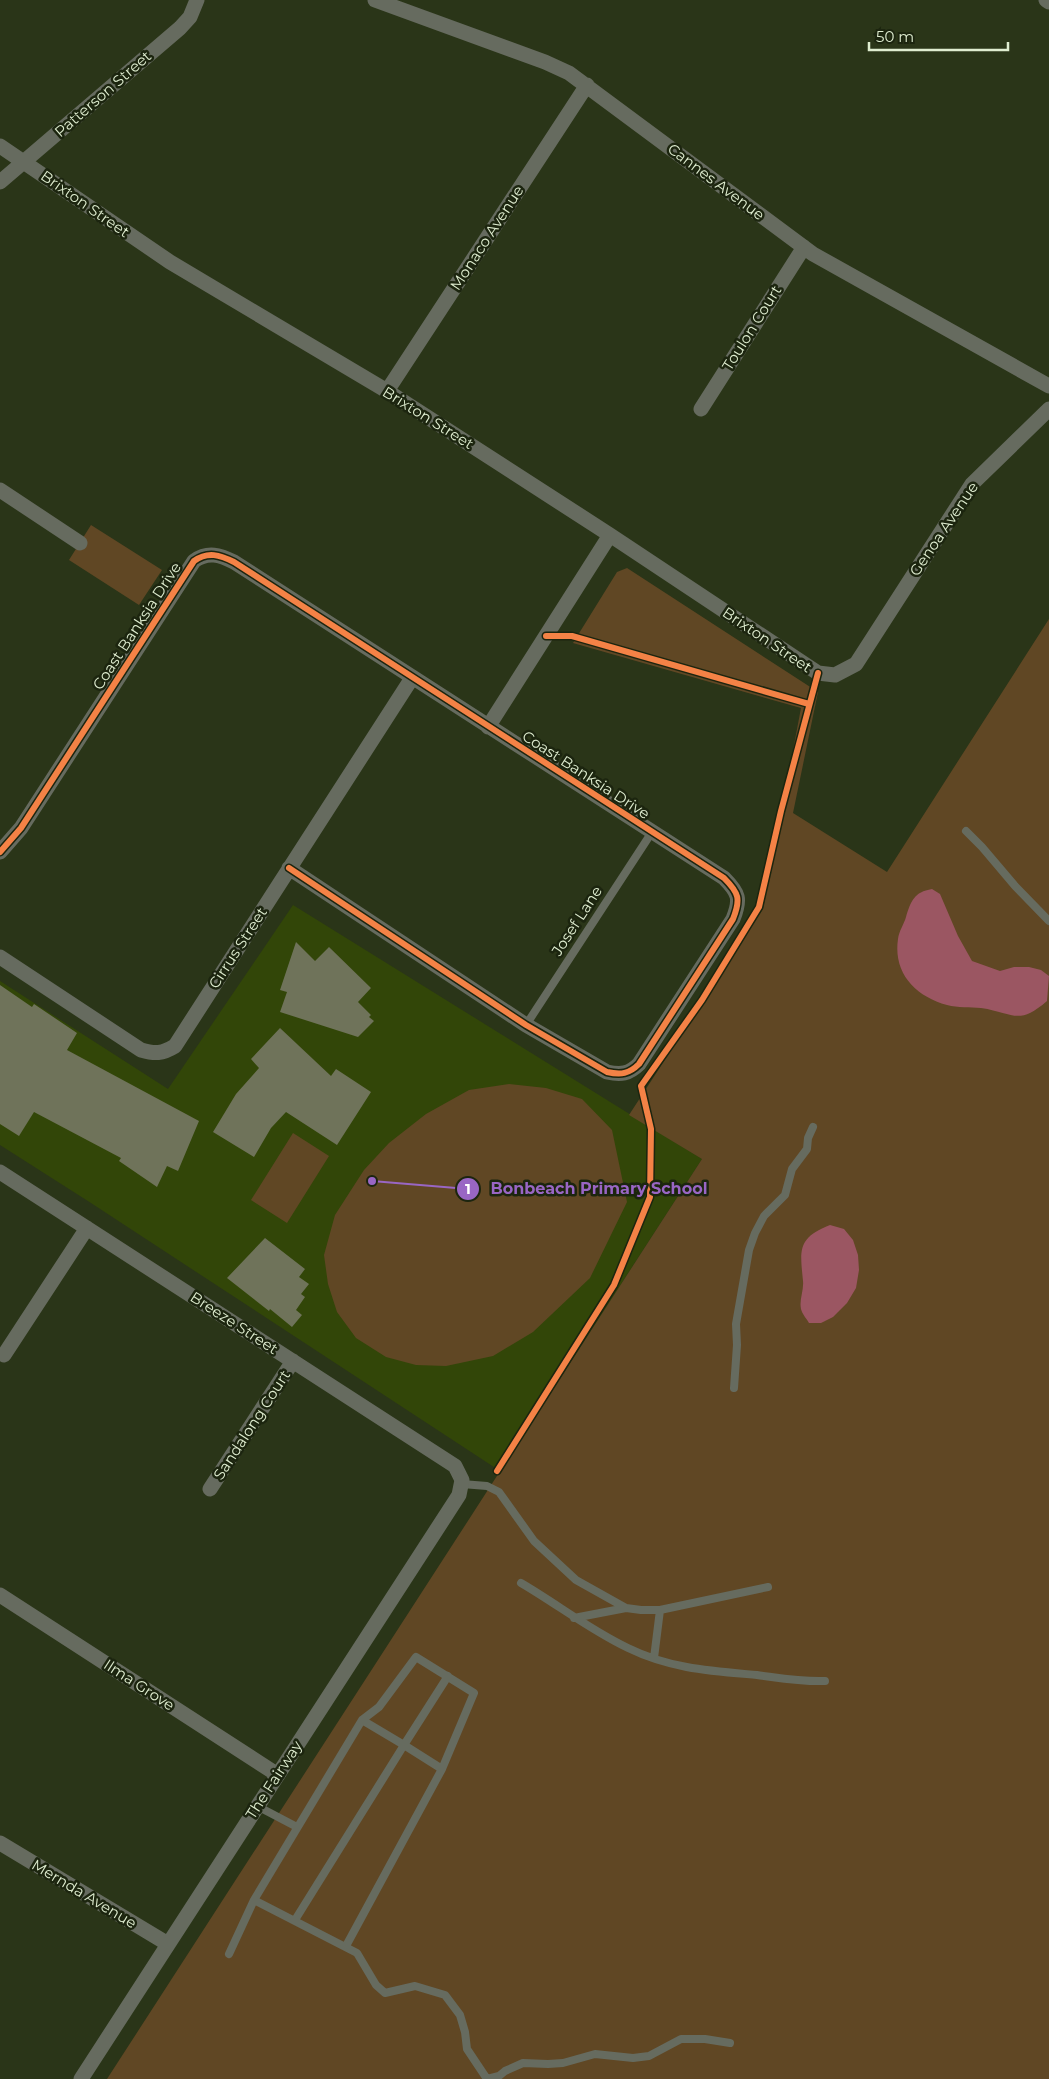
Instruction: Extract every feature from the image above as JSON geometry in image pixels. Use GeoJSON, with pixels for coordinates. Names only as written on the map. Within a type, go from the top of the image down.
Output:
{"type":"FeatureCollection","features":[{"type":"Feature","properties":{"kind":"street","name":"Patterson Street"},"geometry":{"type":"LineString","coordinates":[[0,182],[180,28],[190,17],[197,0]]}},
{"type":"Feature","properties":{"kind":"street","name":"Cannes Avenue"},"geometry":{"type":"LineString","coordinates":[[375,0],[545,62],[570,73],[804,248],[829,264],[1049,386]]}},
{"type":"Feature","properties":{"kind":"street","name":"Monaco Avenue"},"geometry":{"type":"LineString","coordinates":[[386,392],[587,84]]}},
{"type":"Feature","properties":{"kind":"street","name":"Brixton Street"},"geometry":{"type":"LineString","coordinates":[[0,146],[170,262],[386,392],[610,535],[818,674],[835,675],[856,664]]}},
{"type":"Feature","properties":{"kind":"street","name":"Toulon Court"},"geometry":{"type":"LineString","coordinates":[[701,409],[804,248]]}},
{"type":"Feature","properties":{"kind":"street","name":"Genoa Avenue"},"geometry":{"type":"LineString","coordinates":[[856,664],[972,484],[1049,409]]}},
{"type":"Feature","properties":{"kind":"street"},"geometry":{"type":"LineString","coordinates":[[0,490],[80,543]]}},
{"type":"Feature","properties":{"kind":"street"},"geometry":{"type":"LineString","coordinates":[[488,727],[610,535]]}},
{"type":"Feature","properties":{"kind":"street","name":"Coast Banksia Drive"},"geometry":{"type":"LineString","coordinates":[[0,852],[21,828],[194,561],[199,557],[213,554],[234,562],[724,878],[738,895],[738,903],[733,919],[639,1064],[626,1073],[618,1075],[607,1072],[526,1025],[289,868]]}},
{"type":"Feature","properties":{"kind":"street","name":"Cirrus Street"},"geometry":{"type":"LineString","coordinates":[[0,957],[141,1050],[155,1054],[165,1052],[175,1046],[412,678]]}},
{"type":"Feature","properties":{"kind":"street","name":"Breeze Street"},"geometry":{"type":"LineString","coordinates":[[0,1172],[455,1466],[462,1482]]}},
{"type":"Feature","properties":{"kind":"street"},"geometry":{"type":"LineString","coordinates":[[4,1355],[87,1228]]}},
{"type":"Feature","properties":{"kind":"street","name":"Sandalong Court"},"geometry":{"type":"LineString","coordinates":[[210,1489],[293,1361]]}},
{"type":"Feature","properties":{"kind":"street","name":"The Fairway"},"geometry":{"type":"LineString","coordinates":[[81,2079],[459,1494],[462,1482]]}},
{"type":"Feature","properties":{"kind":"street","name":"Ilma Grove"},"geometry":{"type":"LineString","coordinates":[[0,1595],[278,1775]]}},
{"type":"Feature","properties":{"kind":"street","name":"Mernda Avenue"},"geometry":{"type":"LineString","coordinates":[[0,1844],[168,1944]]}},
{"type":"Feature","properties":{"kind":"lane"},"geometry":{"type":"LineString","coordinates":[[966,831],[1049,921]]}},
{"type":"Feature","properties":{"kind":"lane","name":"Josef Lane"},"geometry":{"type":"LineString","coordinates":[[526,1025],[652,832]]}},
{"type":"Feature","properties":{"kind":"lane"},"geometry":{"type":"LineString","coordinates":[[734,1388],[737,1345],[736,1324],[752,1242],[764,1216],[785,1195],[792,1170],[807,1149],[808,1138],[813,1127]]}},
{"type":"Feature","properties":{"kind":"lane"},"geometry":{"type":"LineString","coordinates":[[462,1482],[487,1486],[499,1492],[534,1541],[576,1580],[626,1608]]}},
{"type":"Feature","properties":{"kind":"lane"},"geometry":{"type":"LineString","coordinates":[[521,1583],[574,1618],[622,1645],[654,1658],[696,1670],[802,1682],[825,1681]]}},
{"type":"Feature","properties":{"kind":"lane"},"geometry":{"type":"LineString","coordinates":[[574,1618],[626,1608],[660,1610],[768,1587]]}},
{"type":"Feature","properties":{"kind":"lane"},"geometry":{"type":"LineString","coordinates":[[654,1658],[660,1610]]}},
{"type":"Feature","properties":{"kind":"lane"},"geometry":{"type":"LineString","coordinates":[[229,1954],[254,1900],[362,1720],[379,1707],[416,1656],[474,1693],[442,1770],[346,1946]]}},
{"type":"Feature","properties":{"kind":"lane"},"geometry":{"type":"LineString","coordinates":[[295,1920],[448,1676]]}},
{"type":"Feature","properties":{"kind":"lane"},"geometry":{"type":"LineString","coordinates":[[362,1720],[442,1770]]}},
{"type":"Feature","properties":{"kind":"lane"},"geometry":{"type":"LineString","coordinates":[[257,1806],[298,1827]]}},
{"type":"Feature","properties":{"kind":"lane"},"geometry":{"type":"LineString","coordinates":[[254,1900],[357,1953],[376,1985],[385,1993],[415,1986],[445,1995],[460,2015],[467,2048],[486,2079],[499,2076],[505,2071],[523,2063],[563,2063],[595,2054],[633,2058],[648,2056],[681,2039],[705,2039],[730,2044]]}},
{"type":"Feature","properties":{"kind":"shaded area"},"geometry":{"type":"Polygon","coordinates":[[[91,525],[162,570],[139,605],[69,560],[91,525]]]}},
{"type":"Feature","properties":{"kind":"shaded area"},"geometry":{"type":"Polygon","coordinates":[[[627,568],[818,692],[793,813],[887,872],[1049,619],[1049,2079],[107,2079],[702,1159],[629,1115],[763,909],[801,708],[573,643],[617,572],[627,568]]]}},
{"type":"Feature","properties":{"kind":"shaded area"},"geometry":{"type":"Polygon","coordinates":[[[932,889],[940,894],[958,936],[972,961],[1000,971],[1014,967],[1029,967],[1041,970],[1049,976],[1047,1001],[1029,1013],[1016,1016],[981,1008],[947,1005],[925,996],[916,989],[903,972],[899,962],[897,951],[898,939],[914,898],[921,892],[932,889]]]}},
{"type":"Feature","properties":{"kind":"shaded area"},"geometry":{"type":"Polygon","coordinates":[[[293,905],[702,1159],[500,1471],[0,1145],[0,981],[168,1089],[293,905]]]}},
{"type":"Feature","properties":{"kind":"shaded area"},"geometry":{"type":"Polygon","coordinates":[[[509,1084],[546,1088],[582,1099],[612,1130],[627,1202],[590,1278],[533,1332],[493,1356],[446,1366],[416,1365],[386,1357],[356,1338],[337,1312],[328,1284],[324,1255],[335,1215],[364,1170],[389,1143],[426,1114],[469,1090],[509,1084]]]}},
{"type":"Feature","properties":{"kind":"shaded area"},"geometry":{"type":"Polygon","coordinates":[[[293,1133],[329,1156],[287,1223],[251,1200],[293,1133]]]}},
{"type":"Feature","properties":{"kind":"shaded area"},"geometry":{"type":"Polygon","coordinates":[[[830,1225],[844,1229],[853,1240],[858,1255],[859,1270],[856,1288],[847,1303],[833,1317],[821,1323],[809,1323],[801,1309],[803,1284],[801,1261],[803,1246],[811,1235],[830,1225]]]}},
{"type":"Feature","properties":{"kind":"building"},"geometry":{"type":"Polygon","coordinates":[[[296,942],[315,961],[329,947],[371,988],[358,1002],[371,1015],[369,1017],[374,1021],[358,1037],[280,1012],[287,992],[280,990],[296,942]]]}},
{"type":"Feature","properties":{"kind":"building"},"geometry":{"type":"Polygon","coordinates":[[[0,985],[32,1007],[34,1004],[77,1033],[67,1050],[199,1121],[178,1171],[167,1166],[157,1187],[119,1161],[121,1158],[34,1112],[19,1136],[0,1124],[0,985]]]}},
{"type":"Feature","properties":{"kind":"building"},"geometry":{"type":"Polygon","coordinates":[[[280,1028],[331,1076],[336,1069],[371,1092],[337,1145],[286,1112],[271,1128],[254,1157],[213,1132],[236,1094],[259,1068],[251,1059],[280,1028]]]}},
{"type":"Feature","properties":{"kind":"building"},"geometry":{"type":"Polygon","coordinates":[[[265,1238],[305,1269],[299,1277],[309,1284],[301,1294],[305,1297],[296,1310],[302,1315],[292,1327],[227,1278],[265,1238]]]}},
{"type":"Feature","properties":{"kind":"cycle path"},"geometry":{"type":"LineString","coordinates":[[0,852],[21,828],[194,561],[204,556],[214,555],[234,562],[724,878],[736,892],[738,901],[733,919],[639,1064],[628,1072],[616,1073],[607,1072],[526,1025],[289,868]]}},
{"type":"Feature","properties":{"kind":"cycle path"},"geometry":{"type":"LineString","coordinates":[[546,636],[572,636],[809,704]]}},
{"type":"Feature","properties":{"kind":"cycle path"},"geometry":{"type":"LineString","coordinates":[[497,1471],[614,1285],[650,1197],[651,1129],[641,1086],[702,1000],[759,907],[781,811],[818,673]]}},
{"type":"Feature","properties":{"kind":"place","name":"Bonbeach Primary School"},"geometry":{"type":"Point","coordinates":[372,1181]}}]}
